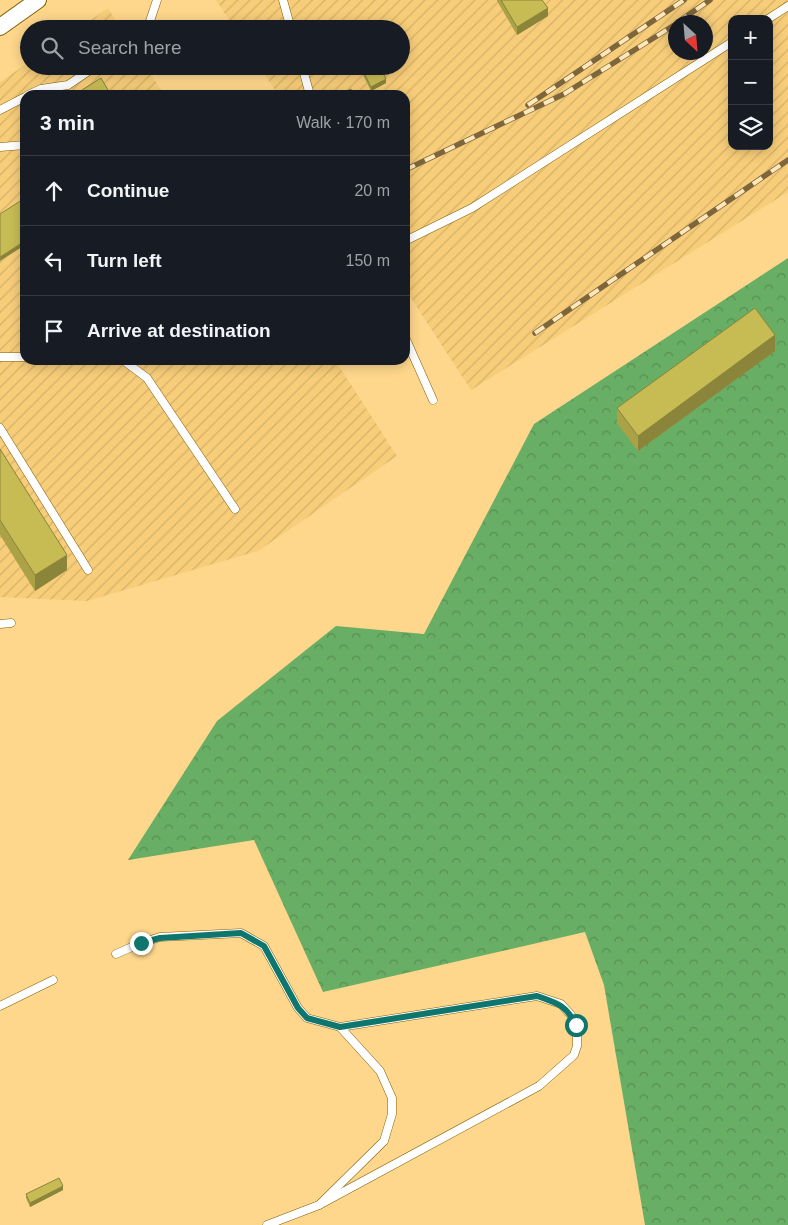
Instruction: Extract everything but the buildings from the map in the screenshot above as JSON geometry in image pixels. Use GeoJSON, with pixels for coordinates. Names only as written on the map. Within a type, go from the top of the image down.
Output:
{"type":"FeatureCollection","features":[{"type":"Feature","properties":{"kind":"street"},"geometry":{"type":"LineString","coordinates":[[0,26],[38,0]]}},
{"type":"Feature","properties":{"kind":"lane"},"geometry":{"type":"LineString","coordinates":[[150,20],[157,0]]}},
{"type":"Feature","properties":{"kind":"lane"},"geometry":{"type":"LineString","coordinates":[[283,0],[289,20]]}},
{"type":"Feature","properties":{"kind":"lane"},"geometry":{"type":"LineString","coordinates":[[773,16],[788,6]]}},
{"type":"Feature","properties":{"kind":"lane"},"geometry":{"type":"LineString","coordinates":[[410,239],[472,208],[728,45]]}},
{"type":"Feature","properties":{"kind":"lane"},"geometry":{"type":"LineString","coordinates":[[39,90],[68,85],[83,75]]}},
{"type":"Feature","properties":{"kind":"lane"},"geometry":{"type":"LineString","coordinates":[[304,75],[309,90]]}},
{"type":"Feature","properties":{"kind":"lane"},"geometry":{"type":"LineString","coordinates":[[0,110],[20,100]]}},
{"type":"Feature","properties":{"kind":"lane"},"geometry":{"type":"LineString","coordinates":[[0,147],[20,145]]}},
{"type":"Feature","properties":{"kind":"lane"},"geometry":{"type":"LineString","coordinates":[[410,348],[433,400]]}},
{"type":"Feature","properties":{"kind":"lane"},"geometry":{"type":"LineString","coordinates":[[0,357],[20,357]]}},
{"type":"Feature","properties":{"kind":"lane"},"geometry":{"type":"LineString","coordinates":[[130,365],[147,378],[235,509]]}},
{"type":"Feature","properties":{"kind":"lane"},"geometry":{"type":"LineString","coordinates":[[0,428],[88,570]]}},
{"type":"Feature","properties":{"kind":"lane"},"geometry":{"type":"LineString","coordinates":[[0,624],[10,623]]}},
{"type":"Feature","properties":{"kind":"lane"},"geometry":{"type":"LineString","coordinates":[[116,954],[141,943],[160,938],[241,933],[264,946],[298,1008],[307,1018],[340,1027],[537,996],[561,1004],[571,1015],[577,1030],[578,1046],[574,1056],[539,1086],[319,1204],[267,1225]]}},
{"type":"Feature","properties":{"kind":"lane"},"geometry":{"type":"LineString","coordinates":[[0,1006],[53,980]]}},
{"type":"Feature","properties":{"kind":"lane"},"geometry":{"type":"LineString","coordinates":[[319,1204],[384,1140],[392,1114],[392,1098],[380,1071],[340,1027]]}},
{"type":"Feature","properties":{"kind":"shaded area"},"geometry":{"type":"Polygon","coordinates":[[[216,0],[788,0],[788,192],[471,390],[410,297],[410,90],[275,90],[265,75],[410,75],[410,20],[229,20],[216,0]]]}},
{"type":"Feature","properties":{"kind":"shaded area"},"geometry":{"type":"Polygon","coordinates":[[[108,8],[115,20],[91,20],[108,8]]]}},
{"type":"Feature","properties":{"kind":"shaded area"},"geometry":{"type":"Polygon","coordinates":[[[20,68],[20,75],[152,75],[161,90],[20,90],[20,365],[338,365],[397,456],[258,551],[87,601],[0,597],[0,82],[20,68]]]}},
{"type":"Feature","properties":{"kind":"green space"},"geometry":{"type":"Polygon","coordinates":[[[788,258],[788,1225],[645,1225],[604,985],[585,932],[323,992],[254,840],[128,860],[217,721],[336,626],[424,634],[534,424],[788,258]]]}},
{"type":"Feature","properties":{"kind":"railway"},"geometry":{"type":"LineString","coordinates":[[528,105],[684,0]]}},
{"type":"Feature","properties":{"kind":"railway"},"geometry":{"type":"LineString","coordinates":[[688,15],[710,0]]}},
{"type":"Feature","properties":{"kind":"railway"},"geometry":{"type":"LineString","coordinates":[[410,168],[564,94],[668,29]]}},
{"type":"Feature","properties":{"kind":"railway"},"geometry":{"type":"LineString","coordinates":[[535,333],[788,160]]}},
{"type":"Feature","properties":{"kind":"route"},"geometry":{"type":"LineString","coordinates":[[141,943],[160,938],[241,933],[264,946],[298,1008],[307,1018],[340,1027],[537,996],[561,1004],[571,1015],[576,1025]]}}]}
